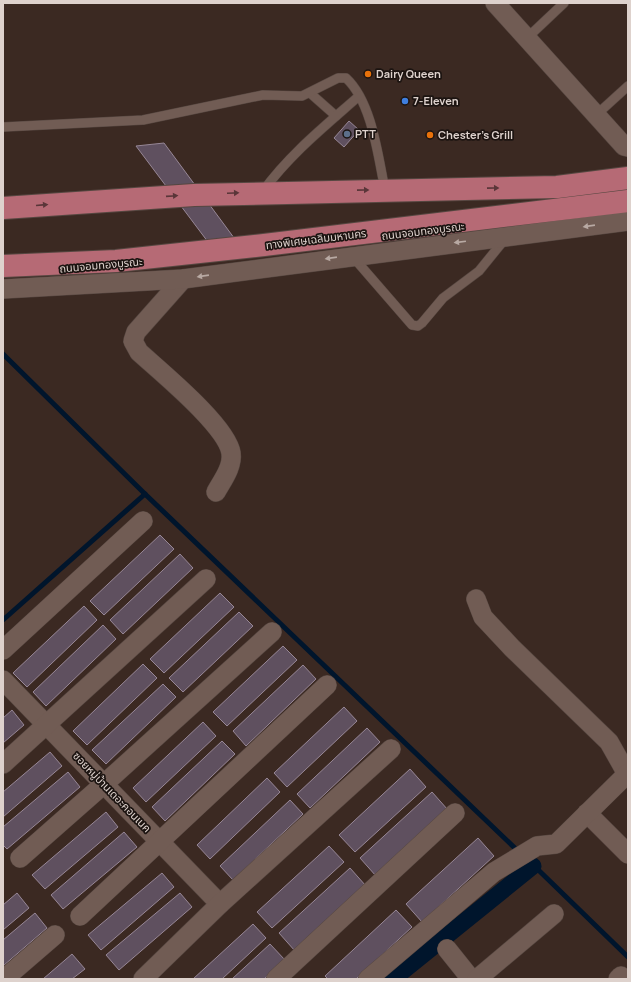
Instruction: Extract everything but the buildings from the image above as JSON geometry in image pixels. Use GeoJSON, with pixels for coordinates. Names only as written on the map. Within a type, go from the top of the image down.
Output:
{"type":"FeatureCollection","features":[{"type":"Feature","properties":{"kind":"highway"},"geometry":{"type":"LineString","coordinates":[[3,208],[194,195],[557,187],[628,178]]}},
{"type":"Feature","properties":{"kind":"highway","name":"ทางพิเศษเฉลิมมหานคร"},"geometry":{"type":"LineString","coordinates":[[3,266],[124,260],[628,201]]}},
{"type":"Feature","properties":{"kind":"street"},"geometry":{"type":"LineString","coordinates":[[495,3],[595,116],[624,146],[628,147]]}},
{"type":"Feature","properties":{"kind":"street","name":"ถนนจอมทองบูรณะ"},"geometry":{"type":"LineString","coordinates":[[3,271],[48,270],[274,249],[628,206]]}},
{"type":"Feature","properties":{"kind":"street"},"geometry":{"type":"LineString","coordinates":[[3,288],[183,279],[351,255],[628,220]]}},
{"type":"Feature","properties":{"kind":"street"},"geometry":{"type":"LineString","coordinates":[[183,279],[136,332],[133,341],[139,352],[211,421],[229,444],[231,455],[229,469],[216,492]]}},
{"type":"Feature","properties":{"kind":"street"},"geometry":{"type":"LineString","coordinates":[[3,650],[143,521]]}},
{"type":"Feature","properties":{"kind":"street"},"geometry":{"type":"LineString","coordinates":[[3,764],[206,579]]}},
{"type":"Feature","properties":{"kind":"street"},"geometry":{"type":"LineString","coordinates":[[368,979],[494,872],[537,846],[556,844],[628,774],[610,742],[512,648],[483,617],[476,600]]}},
{"type":"Feature","properties":{"kind":"street"},"geometry":{"type":"LineString","coordinates":[[20,858],[272,632]]}},
{"type":"Feature","properties":{"kind":"street","name":"ซอยหมู่บ้านเดอะคอนเนค"},"geometry":{"type":"LineString","coordinates":[[3,680],[160,840],[220,904]]}},
{"type":"Feature","properties":{"kind":"street"},"geometry":{"type":"LineString","coordinates":[[80,916],[327,685]]}},
{"type":"Feature","properties":{"kind":"street"},"geometry":{"type":"LineString","coordinates":[[143,979],[220,904],[391,749]]}},
{"type":"Feature","properties":{"kind":"street"},"geometry":{"type":"LineString","coordinates":[[276,979],[455,813]]}},
{"type":"Feature","properties":{"kind":"street"},"geometry":{"type":"LineString","coordinates":[[587,813],[628,854]]}},
{"type":"Feature","properties":{"kind":"street"},"geometry":{"type":"LineString","coordinates":[[477,979],[554,914]]}},
{"type":"Feature","properties":{"kind":"street"},"geometry":{"type":"LineString","coordinates":[[4,979],[55,935]]}},
{"type":"Feature","properties":{"kind":"street"},"geometry":{"type":"LineString","coordinates":[[447,949],[471,979]]}},
{"type":"Feature","properties":{"kind":"lane"},"geometry":{"type":"LineString","coordinates":[[527,38],[564,3]]}},
{"type":"Feature","properties":{"kind":"lane"},"geometry":{"type":"LineString","coordinates":[[3,127],[143,120],[263,95],[302,96],[338,78],[346,78],[355,86],[371,124],[385,190]]}},
{"type":"Feature","properties":{"kind":"lane"},"geometry":{"type":"LineString","coordinates":[[595,116],[628,86]]}},
{"type":"Feature","properties":{"kind":"lane"},"geometry":{"type":"LineString","coordinates":[[310,93],[336,116]]}},
{"type":"Feature","properties":{"kind":"lane"},"geometry":{"type":"LineString","coordinates":[[262,193],[276,173],[304,144],[359,96]]}},
{"type":"Feature","properties":{"kind":"lane"},"geometry":{"type":"LineString","coordinates":[[351,255],[412,325],[418,326],[443,298],[480,271],[508,236]]}},
{"type":"Feature","properties":{"kind":"waterway"},"geometry":{"type":"LineString","coordinates":[[3,354],[145,494],[519,852]]}},
{"type":"Feature","properties":{"kind":"waterway"},"geometry":{"type":"LineString","coordinates":[[3,620],[145,494]]}},
{"type":"Feature","properties":{"kind":"waterway"},"geometry":{"type":"LineString","coordinates":[[525,857],[628,957]]}},
{"type":"Feature","properties":{"kind":"waterway"},"geometry":{"type":"LineString","coordinates":[[393,979],[533,866]]}},
{"type":"Feature","properties":{"kind":"place","name":"Dairy Queen"},"geometry":{"type":"Point","coordinates":[368,74]}},
{"type":"Feature","properties":{"kind":"place","name":"7-Eleven"},"geometry":{"type":"Point","coordinates":[405,101]}},
{"type":"Feature","properties":{"kind":"place","name":"PTT"},"geometry":{"type":"Point","coordinates":[347,134]}},
{"type":"Feature","properties":{"kind":"place","name":"Chester's Grill"},"geometry":{"type":"Point","coordinates":[430,135]}}]}
